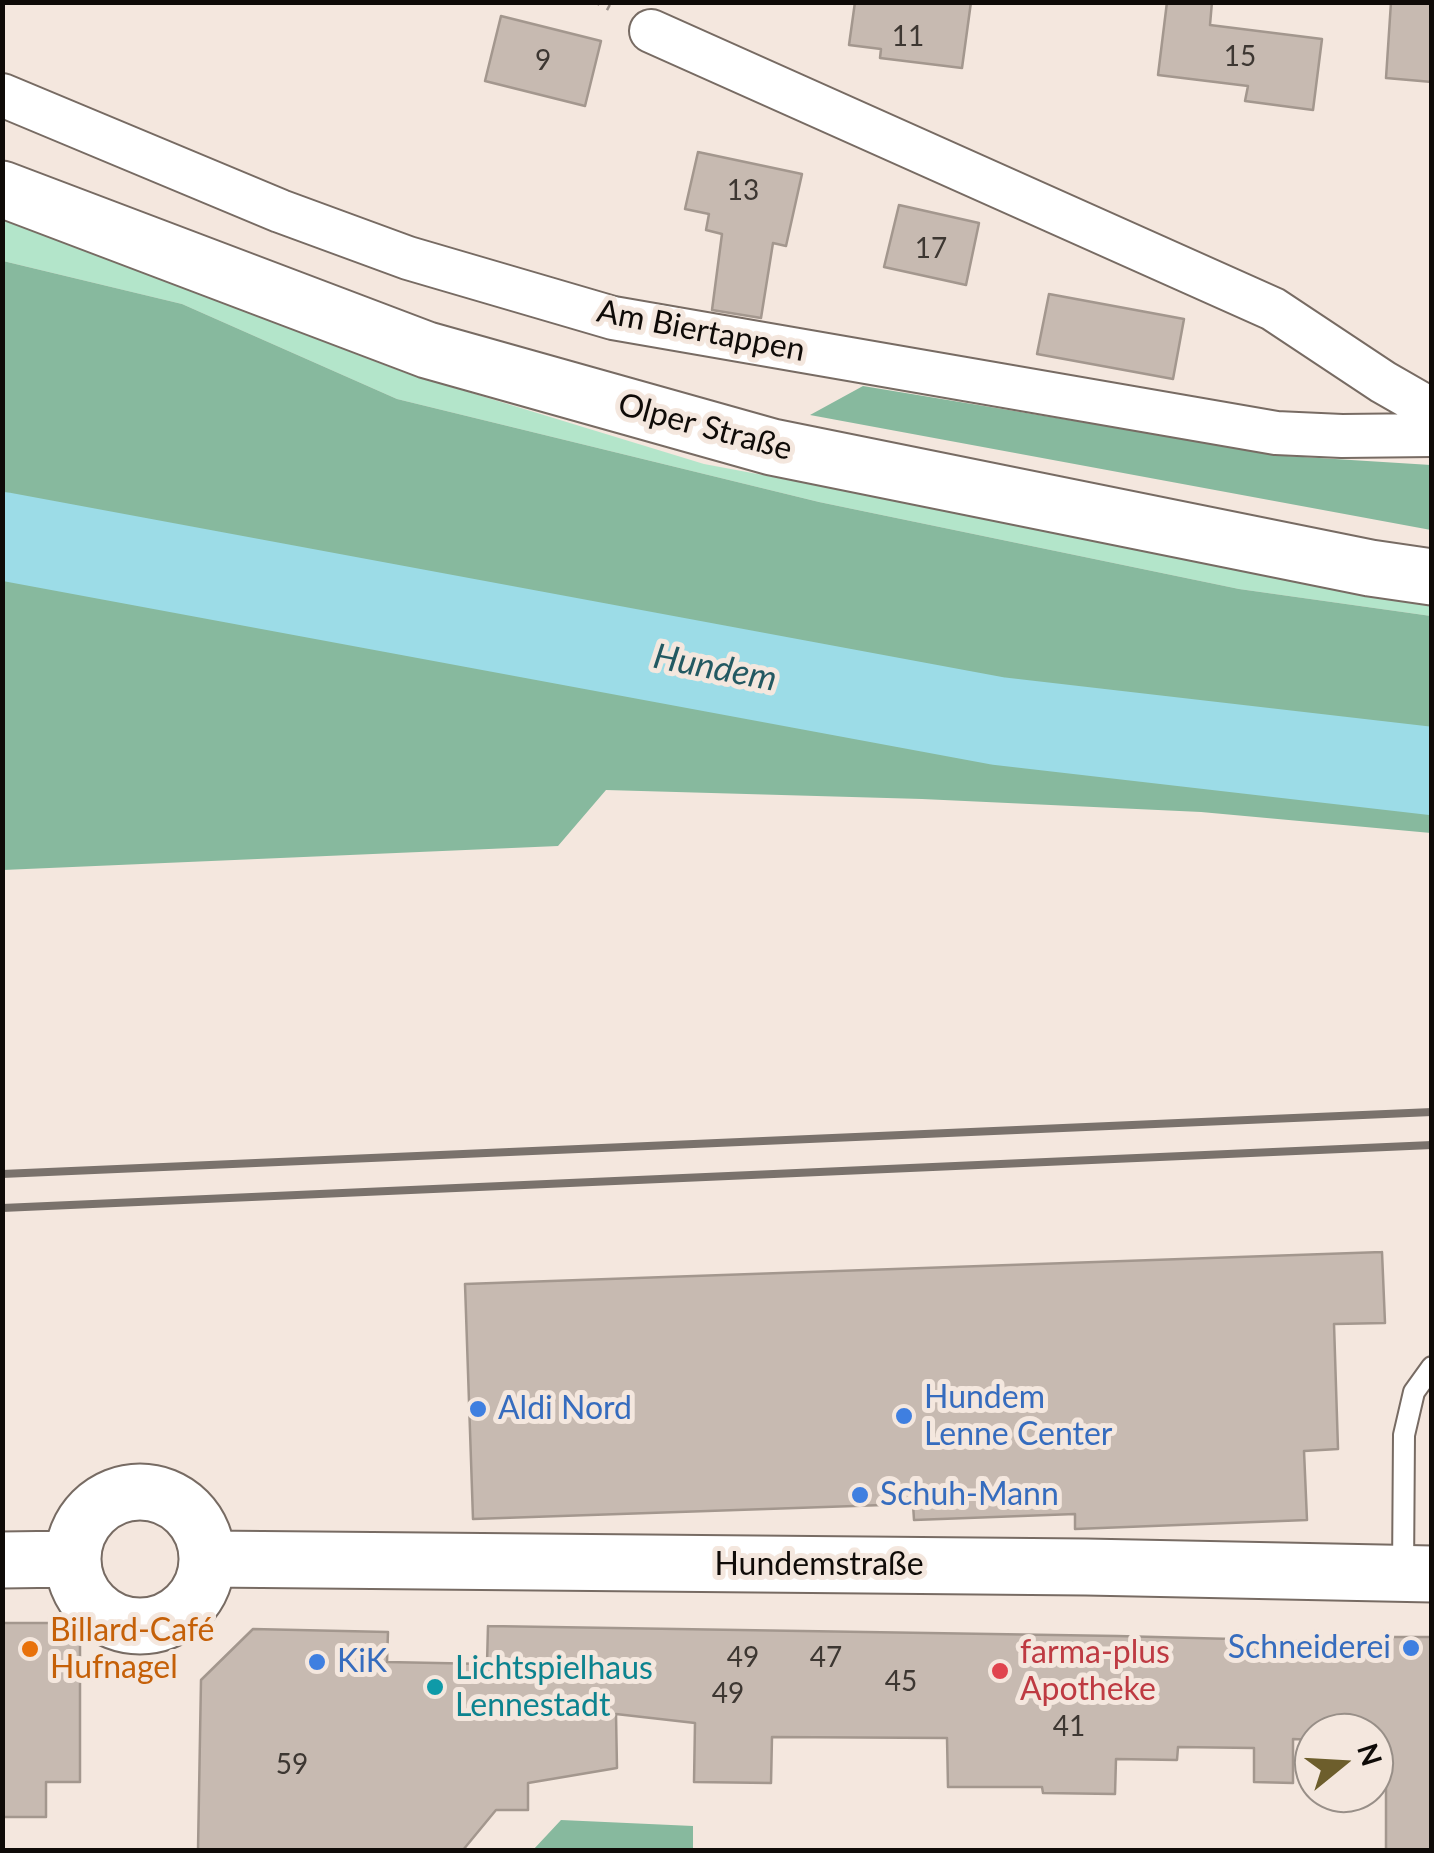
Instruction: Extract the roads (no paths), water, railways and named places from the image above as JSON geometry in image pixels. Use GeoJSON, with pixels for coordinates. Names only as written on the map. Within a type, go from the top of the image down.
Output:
{"type":"FeatureCollection","features":[{"type":"Feature","properties":{"kind":"main road","name":"Olper Straße"},"geometry":{"type":"LineString","coordinates":[[2,189],[427,350],[772,448],[1370,568],[1432,577]]}},
{"type":"Feature","properties":{"kind":"main road"},"geometry":{"type":"LineString","coordinates":[[140,1492],[179,1505],[194,1520],[204,1539],[207,1559],[203,1580],[193,1599],[178,1614],[160,1624],[139,1626],[118,1623],[100,1614],[85,1599],[72,1559],[75,1539],[85,1520],[100,1505],[118,1495],[140,1492]]}},
{"type":"Feature","properties":{"kind":"main road"},"geometry":{"type":"LineString","coordinates":[[2,1560],[72,1559]]}},
{"type":"Feature","properties":{"kind":"main road","name":"Hundemstraße"},"geometry":{"type":"LineString","coordinates":[[207,1559],[1417,1573]]}},
{"type":"Feature","properties":{"kind":"street"},"geometry":{"type":"LineString","coordinates":[[652,31],[1273,309],[1425,406],[1432,417]]}},
{"type":"Feature","properties":{"kind":"street","name":"Am Biertappen"},"geometry":{"type":"LineString","coordinates":[[12,99],[280,211],[408,258],[613,318],[1276,433],[1432,436]]}},
{"type":"Feature","properties":{"kind":"lane"},"geometry":{"type":"LineString","coordinates":[[1417,1573],[1404,1435],[1414,1392],[1432,1367]]}},
{"type":"Feature","properties":{"kind":"waterway","name":"Hundem"},"geometry":{"type":"LineString","coordinates":[[2,536],[998,721],[1432,771]]}},
{"type":"Feature","properties":{"kind":"railway"},"geometry":{"type":"LineString","coordinates":[[2,1174],[1432,1112]]}},
{"type":"Feature","properties":{"kind":"railway"},"geometry":{"type":"LineString","coordinates":[[2,1208],[1432,1145]]}},
{"type":"Feature","properties":{"kind":"place","name":"Aldi Nord"},"geometry":{"type":"Point","coordinates":[478,1409]}},
{"type":"Feature","properties":{"kind":"place","name":"Hundem Lenne Center"},"geometry":{"type":"Point","coordinates":[904,1416]}},
{"type":"Feature","properties":{"kind":"place","name":"Schuh-Mann"},"geometry":{"type":"Point","coordinates":[860,1495]}},
{"type":"Feature","properties":{"kind":"place","name":"Schneiderei"},"geometry":{"type":"Point","coordinates":[1411,1648]}},
{"type":"Feature","properties":{"kind":"place","name":"Billard-Café Hufnagel"},"geometry":{"type":"Point","coordinates":[30,1649]}},
{"type":"Feature","properties":{"kind":"place","name":"KiK"},"geometry":{"type":"Point","coordinates":[317,1662]}},
{"type":"Feature","properties":{"kind":"place","name":"farma-plus Apotheke"},"geometry":{"type":"Point","coordinates":[1000,1671]}},
{"type":"Feature","properties":{"kind":"place","name":"Lichtspielhaus Lennestadt"},"geometry":{"type":"Point","coordinates":[435,1687]}}]}
